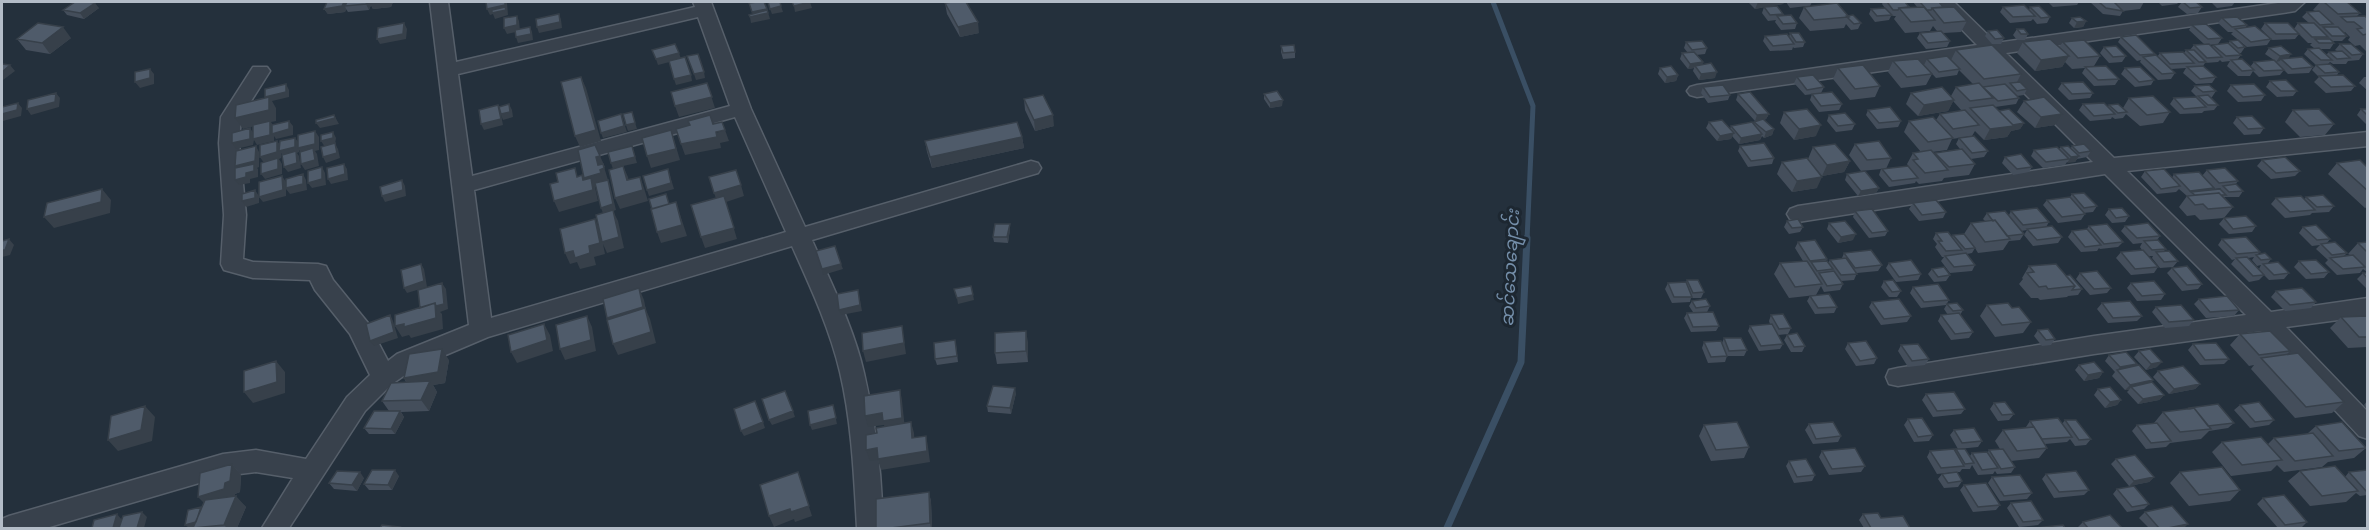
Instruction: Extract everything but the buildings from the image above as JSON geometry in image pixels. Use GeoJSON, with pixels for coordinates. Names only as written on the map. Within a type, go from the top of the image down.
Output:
{"type":"FeatureCollection","features":[{"type":"Feature","properties":{"kind":"street"},"geometry":{"type":"LineString","coordinates":[[439,2],[481,330]]}},
{"type":"Feature","properties":{"kind":"street"},"geometry":{"type":"LineString","coordinates":[[1944,2],[2267,322],[2367,429]]}},
{"type":"Feature","properties":{"kind":"street"},"geometry":{"type":"LineString","coordinates":[[2197,2],[2217,18]]}},
{"type":"Feature","properties":{"kind":"street"},"geometry":{"type":"LineString","coordinates":[[1697,91],[1990,48],[2217,18],[2289,7],[2296,2]]}},
{"type":"Feature","properties":{"kind":"street"},"geometry":{"type":"LineString","coordinates":[[448,70],[704,6],[741,110],[843,342],[852,372],[864,438],[870,528]]}},
{"type":"Feature","properties":{"kind":"street"},"geometry":{"type":"LineString","coordinates":[[260,71],[231,117],[228,143],[235,215],[232,264],[253,270],[318,272],[323,284],[360,329],[383,377]]}},
{"type":"Feature","properties":{"kind":"street"},"geometry":{"type":"LineString","coordinates":[[463,186],[741,110]]}},
{"type":"Feature","properties":{"kind":"street"},"geometry":{"type":"LineString","coordinates":[[1798,214],[2109,166],[2367,139]]}},
{"type":"Feature","properties":{"kind":"street"},"geometry":{"type":"LineString","coordinates":[[275,528],[356,404],[383,377],[406,361],[481,330],[1031,168]]}},
{"type":"Feature","properties":{"kind":"street"},"geometry":{"type":"LineString","coordinates":[[1898,377],[2094,345],[2367,307]]}},
{"type":"Feature","properties":{"kind":"street"},"geometry":{"type":"LineString","coordinates":[[9,528],[223,465],[256,461],[313,471]]}},
{"type":"Feature","properties":{"kind":"waterway","name":"ဆင်သေချောင်း"},"geometry":{"type":"LineString","coordinates":[[1493,2],[1533,106],[1527,240]]}},
{"type":"Feature","properties":{"kind":"waterway","name":"ဆင်သေချောင်း"},"geometry":{"type":"LineString","coordinates":[[1447,528],[1521,362],[1527,238]]}}]}
